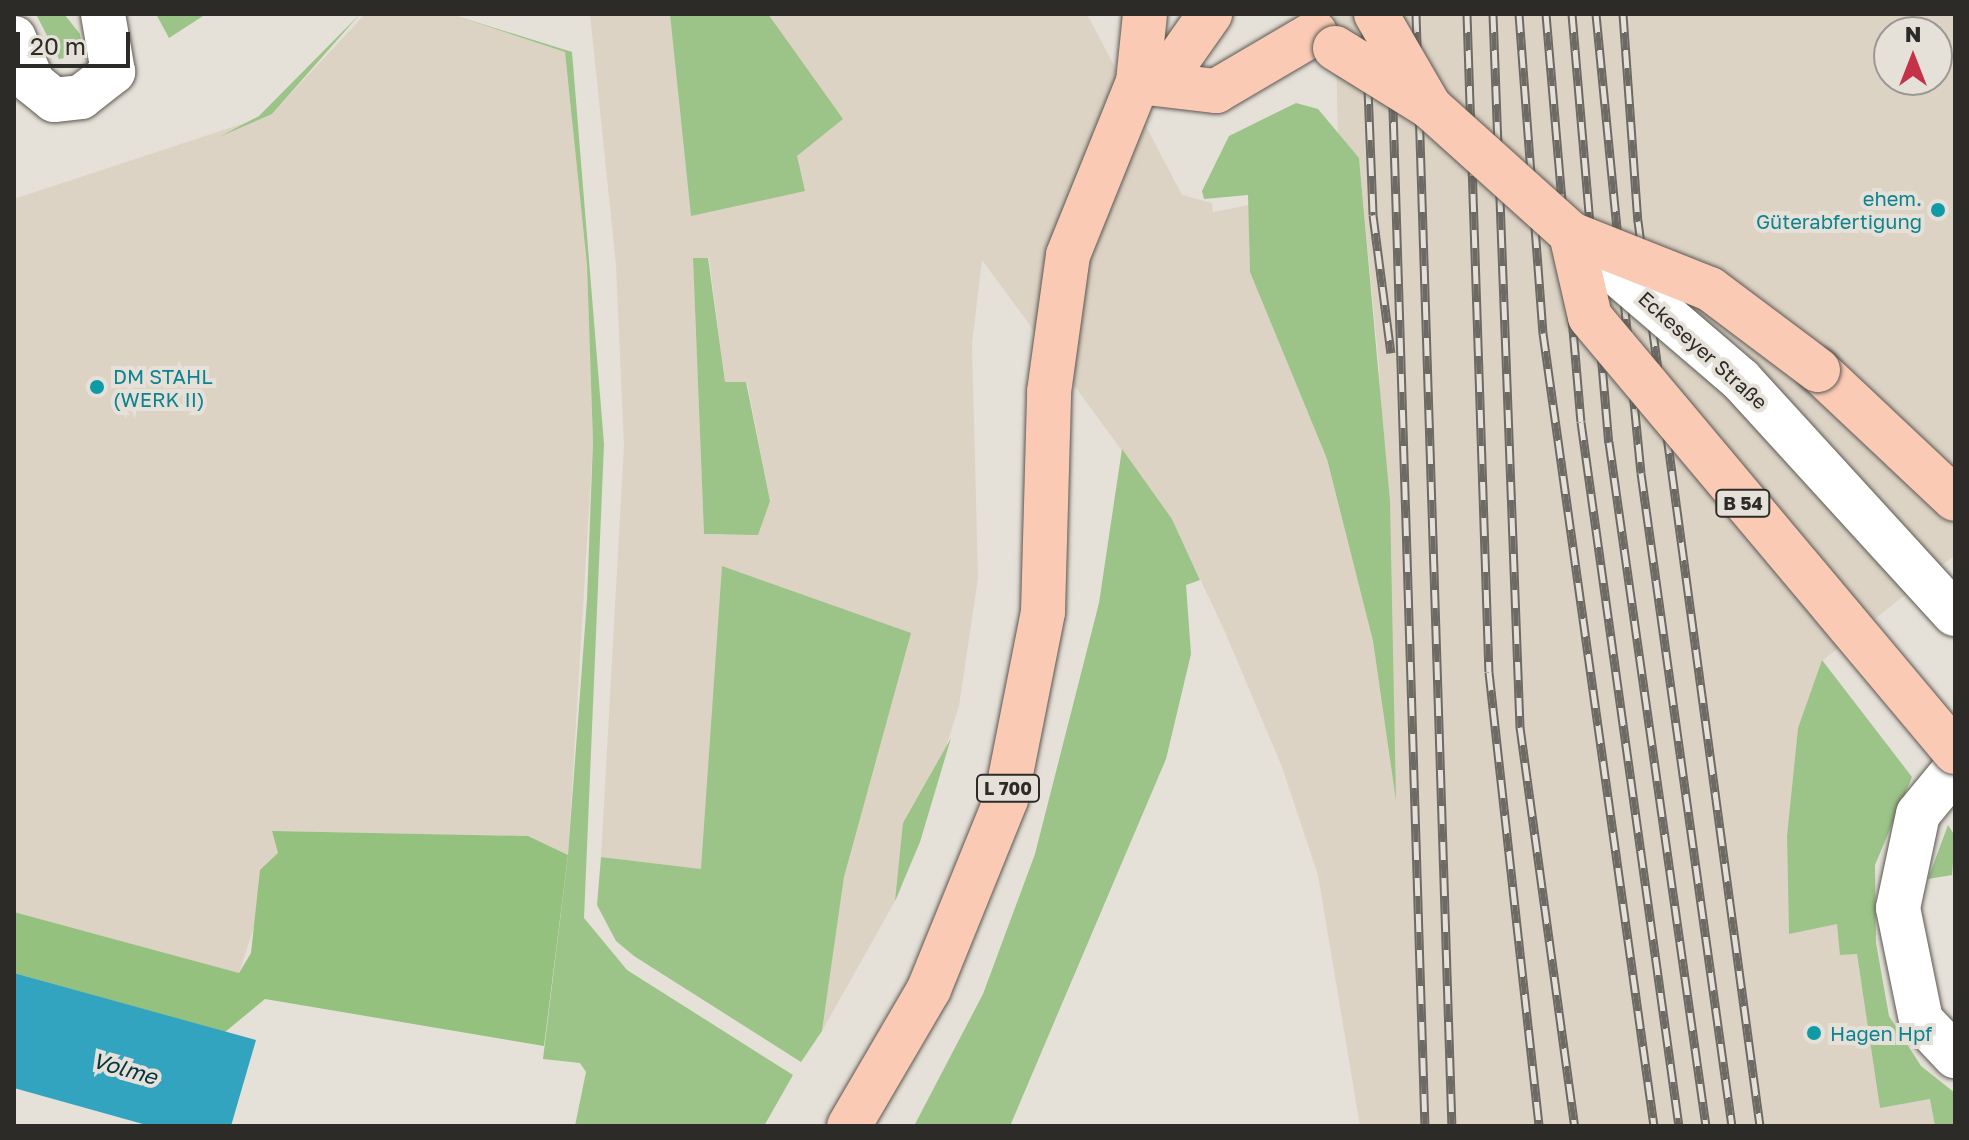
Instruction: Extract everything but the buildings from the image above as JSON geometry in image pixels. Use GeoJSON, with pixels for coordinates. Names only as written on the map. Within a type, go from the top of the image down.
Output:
{"type":"FeatureCollection","features":[{"type":"Feature","properties":{"kind":"main road"},"geometry":{"type":"LineString","coordinates":[[1126,14],[1138,82]]}},
{"type":"Feature","properties":{"kind":"main road","name":"L 700"},"geometry":{"type":"LineString","coordinates":[[849,1126],[929,989],[1006,799],[1043,612],[1049,392],[1068,255],[1138,82],[1145,14]]}},
{"type":"Feature","properties":{"kind":"main road"},"geometry":{"type":"LineString","coordinates":[[1138,82],[1170,71],[1210,14]]}},
{"type":"Feature","properties":{"kind":"main road","name":"Eckeseyer Straße"},"geometry":{"type":"LineString","coordinates":[[1376,14],[1430,107]]}},
{"type":"Feature","properties":{"kind":"main road"},"geometry":{"type":"LineString","coordinates":[[1138,82],[1216,91],[1314,32]]}},
{"type":"Feature","properties":{"kind":"main road","name":"Eckeseyer Straße"},"geometry":{"type":"LineString","coordinates":[[1314,32],[1430,107],[1571,234]]}},
{"type":"Feature","properties":{"kind":"main road"},"geometry":{"type":"LineString","coordinates":[[1571,234],[1710,289],[1818,370],[1955,499]]}},
{"type":"Feature","properties":{"kind":"main road","name":"B 54"},"geometry":{"type":"LineString","coordinates":[[1571,234],[1590,317],[1955,752]]}},
{"type":"Feature","properties":{"kind":"street"},"geometry":{"type":"LineString","coordinates":[[14,38],[33,83],[54,100],[81,97],[113,72],[103,14]]}},
{"type":"Feature","properties":{"kind":"street","name":"Eckeseyer Straße"},"geometry":{"type":"LineString","coordinates":[[1571,234],[1741,380],[1955,614]]}},
{"type":"Feature","properties":{"kind":"street"},"geometry":{"type":"LineString","coordinates":[[1955,769],[1918,814],[1898,908],[1908,987],[1921,1020],[1955,1056]]}},
{"type":"Feature","properties":{"kind":"shaded area"},"geometry":{"type":"Polygon","coordinates":[[[365,14],[450,14],[565,52],[587,265],[593,442],[568,855],[528,836],[272,831],[278,853],[239,973],[14,912],[14,199],[272,114],[365,14]]]}},
{"type":"Feature","properties":{"kind":"shaded area"},"geometry":{"type":"Polygon","coordinates":[[[590,14],[1087,14],[1182,195],[1212,203],[1213,212],[1249,205],[1250,272],[1327,459],[1373,641],[1395,794],[1379,366],[1359,159],[1338,138],[1335,14],[1955,14],[1955,555],[1822,661],[1798,728],[1787,836],[1789,933],[1837,923],[1857,953],[1880,1108],[1931,1099],[1935,1126],[1360,1126],[1318,875],[1282,767],[1225,632],[1172,519],[982,260],[972,344],[978,578],[959,706],[899,894],[822,1031],[844,877],[885,725],[701,869],[601,857],[624,446],[616,265],[590,14]],[[709,258],[693,259],[704,534],[725,535],[763,516],[770,501],[747,382],[725,382],[709,258]]]}},
{"type":"Feature","properties":{"kind":"green space"},"geometry":{"type":"Polygon","coordinates":[[[36,14],[64,14],[80,34],[83,55],[59,59],[36,14]]]}},
{"type":"Feature","properties":{"kind":"green space"},"geometry":{"type":"Polygon","coordinates":[[[156,14],[206,14],[169,38],[156,14]]]}},
{"type":"Feature","properties":{"kind":"green space"},"geometry":{"type":"Polygon","coordinates":[[[360,14],[272,114],[219,137],[259,116],[360,14]]]}},
{"type":"Feature","properties":{"kind":"green space"},"geometry":{"type":"Polygon","coordinates":[[[450,14],[572,52],[604,444],[584,918],[627,970],[793,1075],[764,1126],[575,1126],[586,1072],[580,1063],[543,1059],[568,855],[587,600],[593,442],[587,265],[565,52],[450,14]]]}},
{"type":"Feature","properties":{"kind":"green space"},"geometry":{"type":"Polygon","coordinates":[[[670,14],[768,14],[843,119],[797,156],[805,191],[691,216],[670,14]]]}},
{"type":"Feature","properties":{"kind":"green space"},"geometry":{"type":"Polygon","coordinates":[[[1296,103],[1318,109],[1359,158],[1390,501],[1396,801],[1373,641],[1327,459],[1250,272],[1248,195],[1204,199],[1202,191],[1229,136],[1296,103]]]}},
{"type":"Feature","properties":{"kind":"green space"},"geometry":{"type":"Polygon","coordinates":[[[693,258],[708,258],[725,382],[746,382],[770,501],[758,535],[704,534],[693,258]]]}},
{"type":"Feature","properties":{"kind":"green space"},"geometry":{"type":"Polygon","coordinates":[[[1122,449],[1172,519],[1200,580],[1186,585],[1191,654],[1166,759],[1010,1126],[914,1126],[983,994],[1035,854],[1099,603],[1122,449]]]}},
{"type":"Feature","properties":{"kind":"green space"},"geometry":{"type":"Polygon","coordinates":[[[722,566],[911,633],[844,877],[822,1031],[801,1062],[634,956],[616,941],[597,905],[601,857],[701,869],[722,566]]]}},
{"type":"Feature","properties":{"kind":"green space"},"geometry":{"type":"Polygon","coordinates":[[[1822,660],[1912,777],[1875,865],[1876,943],[1889,1016],[1921,1066],[1955,1093],[1955,1126],[1935,1126],[1930,1099],[1880,1108],[1857,954],[1840,955],[1837,924],[1789,934],[1787,836],[1798,728],[1822,660]]]}},
{"type":"Feature","properties":{"kind":"green space"},"geometry":{"type":"Polygon","coordinates":[[[951,738],[920,842],[895,901],[903,823],[951,738]]]}},
{"type":"Feature","properties":{"kind":"green space"},"geometry":{"type":"Polygon","coordinates":[[[1948,825],[1955,836],[1952,875],[1928,879],[1948,825]]]}},
{"type":"Feature","properties":{"kind":"green space"},"geometry":{"type":"Polygon","coordinates":[[[272,831],[528,836],[568,855],[544,1046],[265,999],[225,1032],[14,973],[14,912],[239,973],[251,953],[260,870],[278,853],[272,831]]]}},
{"type":"Feature","properties":{"kind":"water","name":"Volme"},"geometry":{"type":"Polygon","coordinates":[[[14,973],[256,1040],[231,1126],[150,1126],[14,1088],[14,973]]]}},
{"type":"Feature","properties":{"kind":"railway"},"geometry":{"type":"LineString","coordinates":[[1365,14],[1373,215],[1391,353]]}},
{"type":"Feature","properties":{"kind":"railway"},"geometry":{"type":"LineString","coordinates":[[1390,14],[1425,1126]]}},
{"type":"Feature","properties":{"kind":"railway"},"geometry":{"type":"LineString","coordinates":[[1416,14],[1452,1126]]}},
{"type":"Feature","properties":{"kind":"railway"},"geometry":{"type":"LineString","coordinates":[[1467,14],[1489,672],[1539,1126]]}},
{"type":"Feature","properties":{"kind":"railway"},"geometry":{"type":"LineString","coordinates":[[1493,14],[1520,727],[1575,1126]]}},
{"type":"Feature","properties":{"kind":"railway"},"geometry":{"type":"LineString","coordinates":[[1519,14],[1543,333],[1654,1126]]}},
{"type":"Feature","properties":{"kind":"railway"},"geometry":{"type":"LineString","coordinates":[[1546,14],[1581,422],[1679,1126]]}},
{"type":"Feature","properties":{"kind":"railway"},"geometry":{"type":"LineString","coordinates":[[1572,14],[1609,442],[1706,1126]]}},
{"type":"Feature","properties":{"kind":"railway"},"geometry":{"type":"LineString","coordinates":[[1596,14],[1641,473],[1732,1126]]}},
{"type":"Feature","properties":{"kind":"railway"},"geometry":{"type":"LineString","coordinates":[[1623,14],[1638,221],[1760,1126]]}},
{"type":"Feature","properties":{"kind":"place","name":"ehem. Güterabfertigung"},"geometry":{"type":"Point","coordinates":[1938,210]}},
{"type":"Feature","properties":{"kind":"place","name":"DM STAHL (WERK II)"},"geometry":{"type":"Point","coordinates":[97,387]}},
{"type":"Feature","properties":{"kind":"place","name":"Hagen Hpf"},"geometry":{"type":"Point","coordinates":[1814,1033]}}]}
